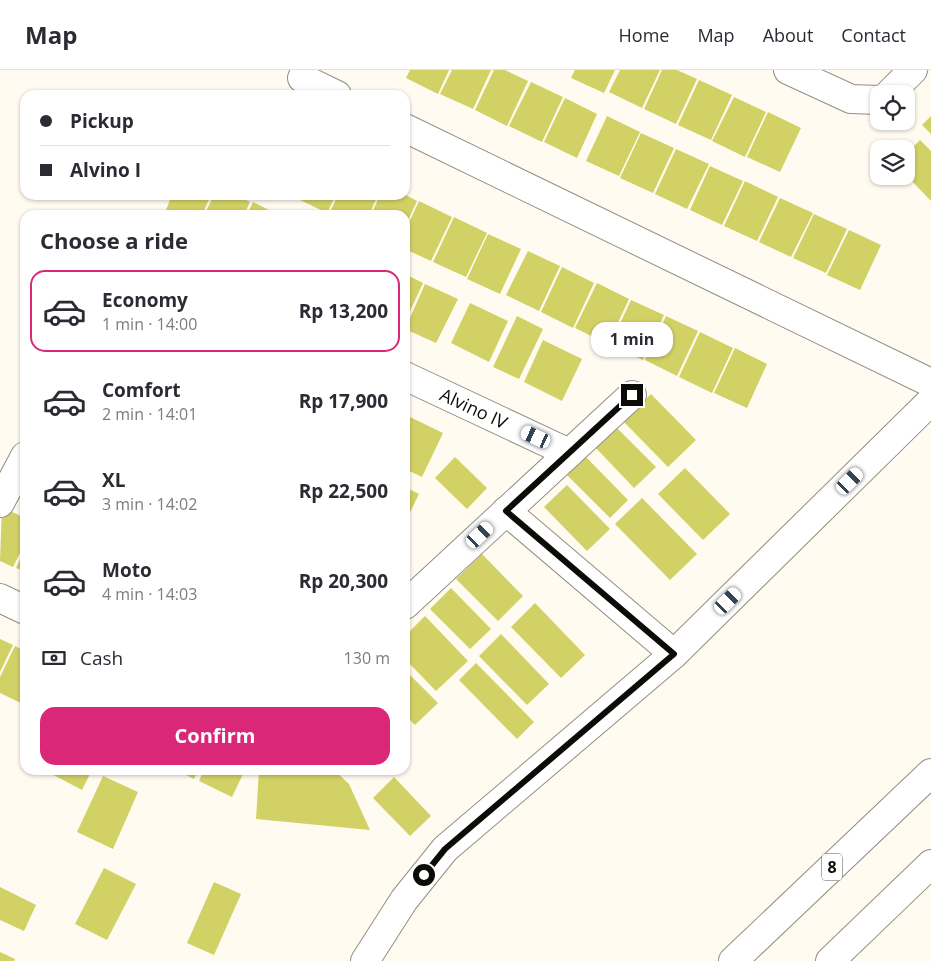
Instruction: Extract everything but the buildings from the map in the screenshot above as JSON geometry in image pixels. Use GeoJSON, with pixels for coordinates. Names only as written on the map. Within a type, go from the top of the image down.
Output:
{"type":"FeatureCollection","features":[{"type":"Feature","properties":{"kind":"main road"},"geometry":{"type":"LineString","coordinates":[[788,70],[851,99],[870,100]]}},
{"type":"Feature","properties":{"kind":"main road"},"geometry":{"type":"LineString","coordinates":[[898,85],[913,70]]}},
{"type":"Feature","properties":{"kind":"main road"},"geometry":{"type":"LineString","coordinates":[[302,78],[327,90]]}},
{"type":"Feature","properties":{"kind":"main road"},"geometry":{"type":"LineString","coordinates":[[410,130],[931,383]]}},
{"type":"Feature","properties":{"kind":"main road","name":"Alvino IV"},"geometry":{"type":"LineString","coordinates":[[410,378],[569,453]]}},
{"type":"Feature","properties":{"kind":"main road"},"geometry":{"type":"LineString","coordinates":[[410,594],[506,511],[632,395]]}},
{"type":"Feature","properties":{"kind":"main road"},"geometry":{"type":"LineString","coordinates":[[365,961],[404,900],[445,849],[674,654],[931,401]]}},
{"type":"Feature","properties":{"kind":"main road"},"geometry":{"type":"LineString","coordinates":[[0,503],[20,465]]}},
{"type":"Feature","properties":{"kind":"main road"},"geometry":{"type":"LineString","coordinates":[[506,511],[674,654]]}},
{"type":"Feature","properties":{"kind":"main road"},"geometry":{"type":"LineString","coordinates":[[0,598],[20,608]]}},
{"type":"Feature","properties":{"kind":"main road","name":"8"},"geometry":{"type":"LineString","coordinates":[[733,961],[931,773]]}},
{"type":"Feature","properties":{"kind":"main road"},"geometry":{"type":"LineString","coordinates":[[830,961],[931,864]]}},
{"type":"Feature","properties":{"kind":"route"},"geometry":{"type":"LineString","coordinates":[[424,875],[445,849],[674,654],[506,511],[632,395]]}}]}
